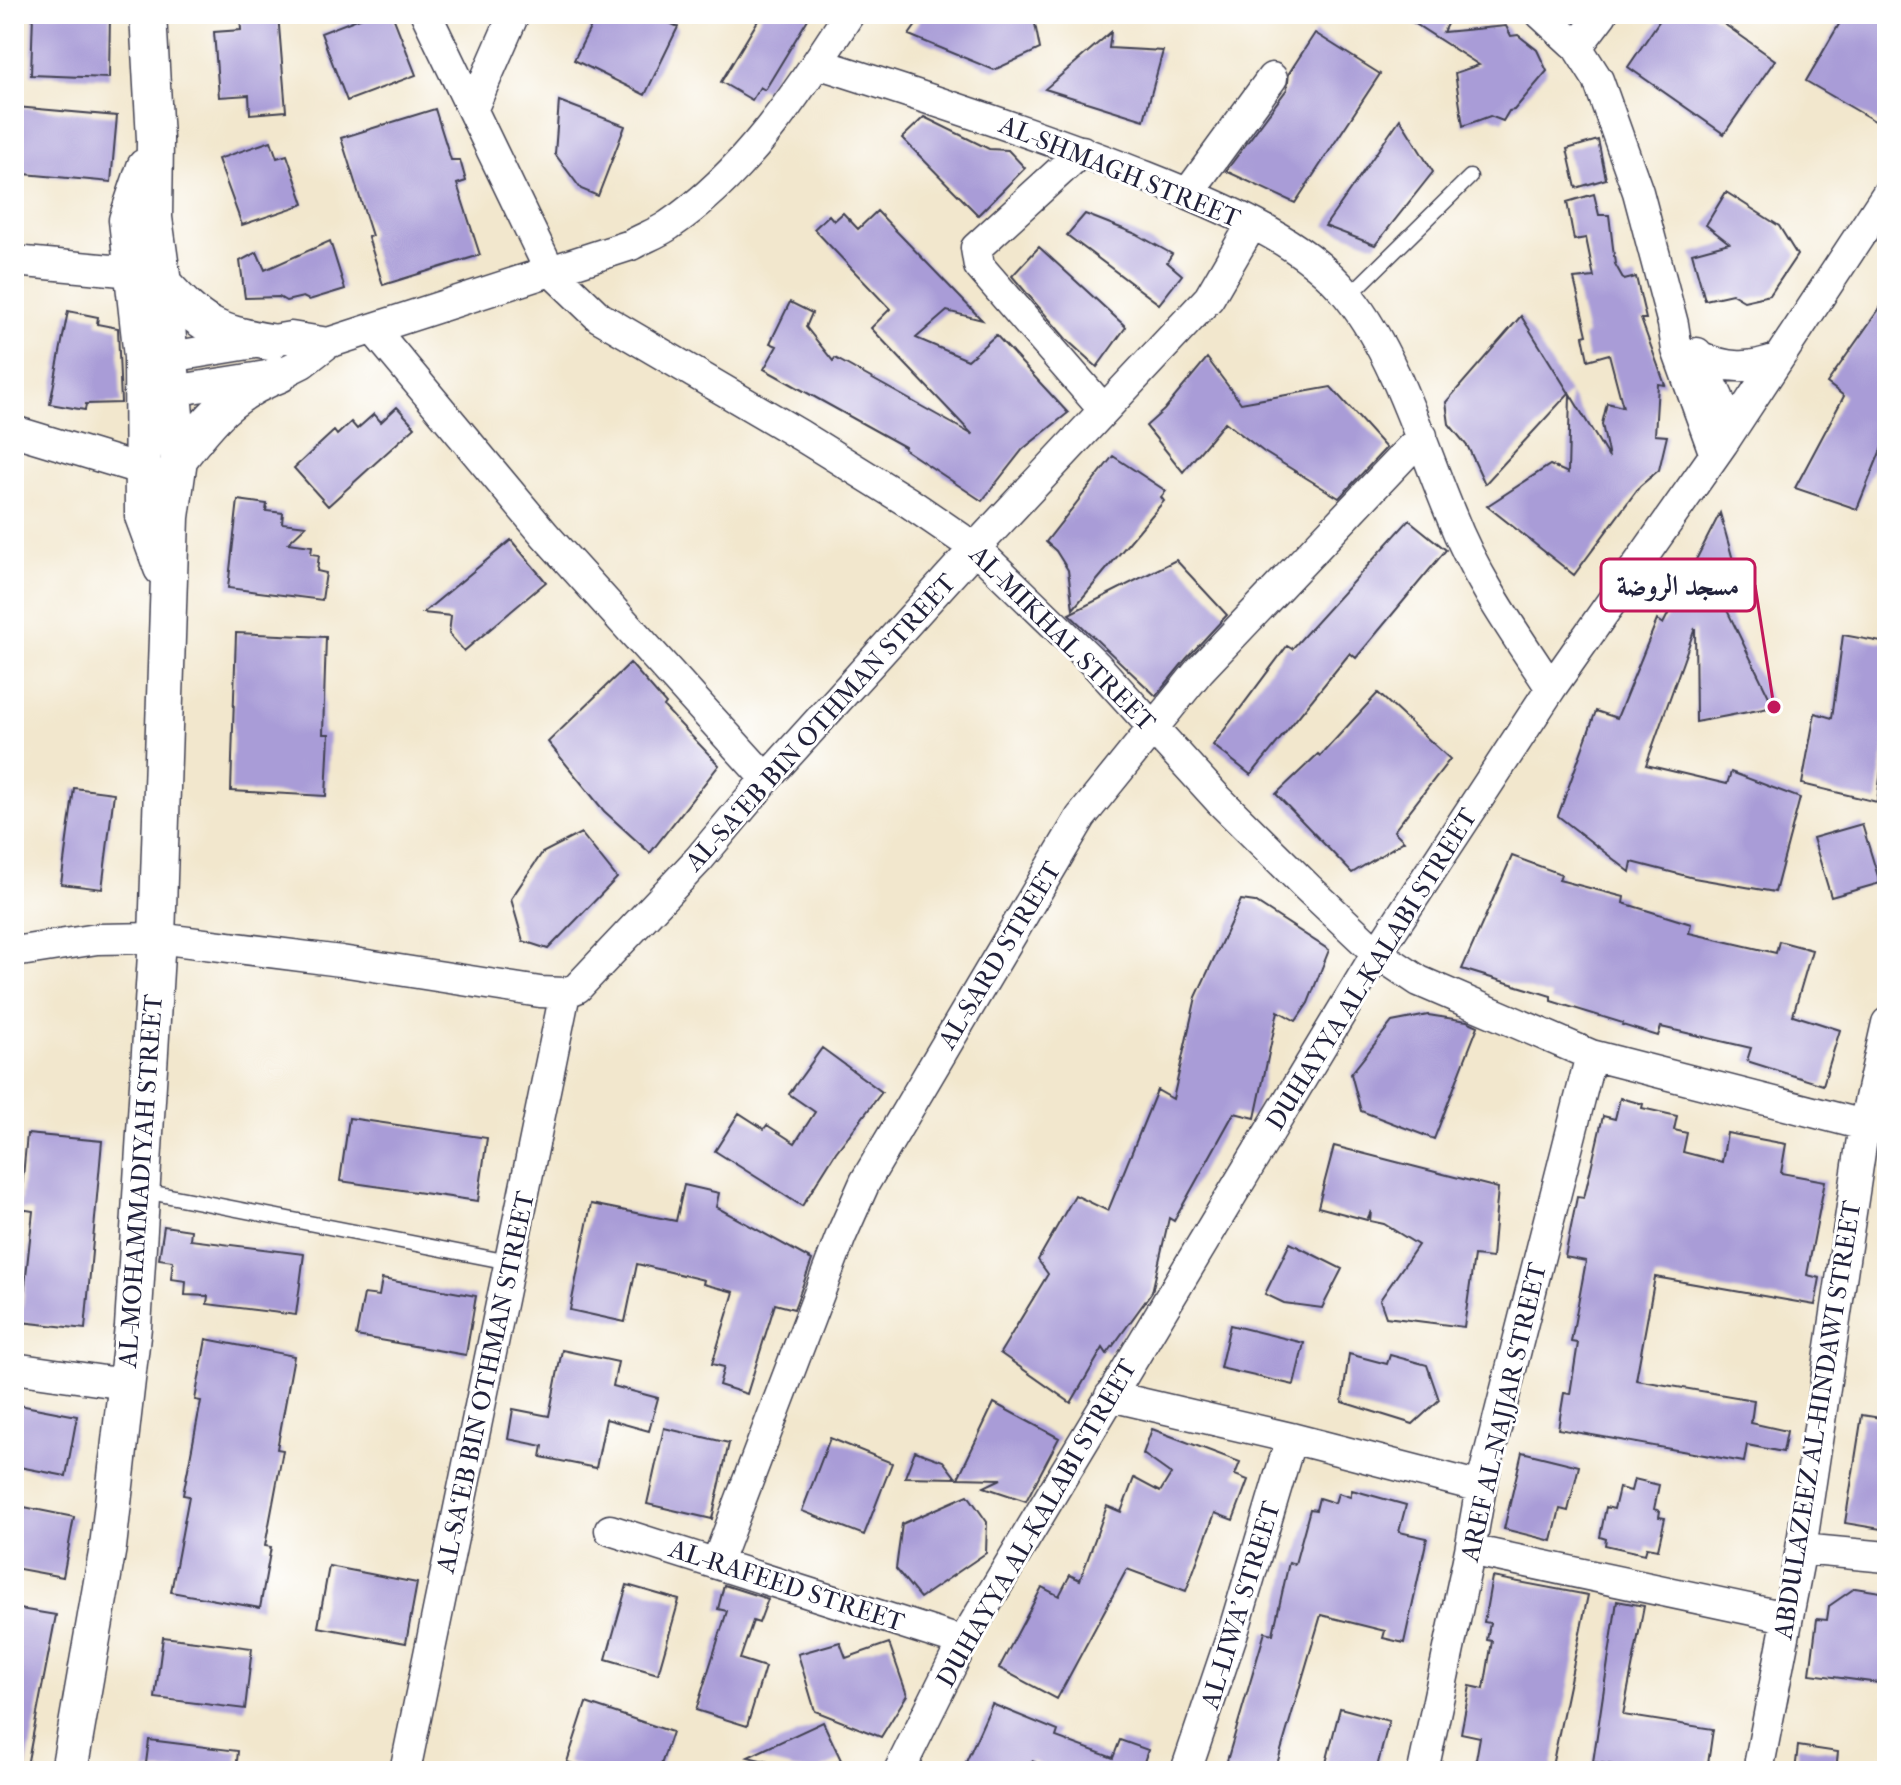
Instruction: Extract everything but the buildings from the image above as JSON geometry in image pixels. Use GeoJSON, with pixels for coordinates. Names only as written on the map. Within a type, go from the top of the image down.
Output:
{"type":"FeatureCollection","features":[{"type":"Feature","properties":{"kind":"street","name":"AL-MOHAMMADIYAH STREET"},"geometry":{"type":"LineString","coordinates":[[69,1771],[108,1547],[133,1327],[157,938],[171,517],[179,459],[157,374],[148,278],[127,220],[155,139],[148,14]]}},
{"type":"Feature","properties":{"kind":"street"},"geometry":{"type":"LineString","coordinates":[[426,14],[549,269]]}},
{"type":"Feature","properties":{"kind":"street"},"geometry":{"type":"LineString","coordinates":[[473,108],[514,14]]}},
{"type":"Feature","properties":{"kind":"street"},"geometry":{"type":"LineString","coordinates":[[179,459],[224,405],[253,384],[291,337],[328,343],[374,330],[549,269],[631,245],[669,226],[712,191],[760,139],[849,14]]}},
{"type":"Feature","properties":{"kind":"street"},"geometry":{"type":"LineString","coordinates":[[1541,14],[1577,47],[1598,80],[1638,192],[1677,350],[1722,441]]}},
{"type":"Feature","properties":{"kind":"street"},"geometry":{"type":"LineString","coordinates":[[1577,47],[1602,14]]}},
{"type":"Feature","properties":{"kind":"street","name":"AL-SHMAGH STREET"},"geometry":{"type":"LineString","coordinates":[[817,63],[1082,151],[1188,193],[1252,224],[1307,257],[1349,296],[1377,341],[1422,436],[1451,517],[1473,565],[1551,688]]}},
{"type":"Feature","properties":{"kind":"street"},"geometry":{"type":"LineString","coordinates":[[1188,193],[1272,78]]}},
{"type":"Feature","properties":{"kind":"street"},"geometry":{"type":"LineString","coordinates":[[1082,151],[976,248],[979,266],[1103,409]]}},
{"type":"Feature","properties":{"kind":"street","name":"DUHAYYA AL-KALABI STREET"},"geometry":{"type":"LineString","coordinates":[[899,1771],[963,1642],[1377,953],[1551,688],[1722,441],[1887,194]]}},
{"type":"Feature","properties":{"kind":"street","name":"AL-SA‘EB BIN OTHMAN STREET"},"geometry":{"type":"LineString","coordinates":[[405,1771],[565,993],[585,981],[689,870],[766,779],[975,548],[1209,298],[1252,224]]}},
{"type":"Feature","properties":{"kind":"street"},"geometry":{"type":"LineString","coordinates":[[14,264],[25,262],[148,278],[209,326],[275,358]]}},
{"type":"Feature","properties":{"kind":"street","name":"AL-MIKHAL STREET"},"geometry":{"type":"LineString","coordinates":[[549,269],[599,317],[800,435],[975,548],[1039,606],[1218,799],[1377,953],[1432,988],[1591,1055],[1864,1125]]}},
{"type":"Feature","properties":{"kind":"street"},"geometry":{"type":"LineString","coordinates":[[1673,324],[1699,356],[1718,397],[1722,441]]}},
{"type":"Feature","properties":{"kind":"street"},"geometry":{"type":"LineString","coordinates":[[374,330],[545,535],[766,779]]}},
{"type":"Feature","properties":{"kind":"street"},"geometry":{"type":"LineString","coordinates":[[1699,356],[1726,366],[1748,368],[1777,359]]}},
{"type":"Feature","properties":{"kind":"street"},"geometry":{"type":"LineString","coordinates":[[157,374],[275,358]]}},
{"type":"Feature","properties":{"kind":"street","name":"AL-MOHAMMADIYAH STREET"},"geometry":{"type":"LineString","coordinates":[[157,374],[143,470],[143,516],[169,588]]}},
{"type":"Feature","properties":{"kind":"street"},"geometry":{"type":"LineString","coordinates":[[14,431],[143,470]]}},
{"type":"Feature","properties":{"kind":"street","name":"AL-SARD STREET"},"geometry":{"type":"LineString","coordinates":[[717,1562],[835,1251],[865,1182],[1081,817],[1152,725],[1199,671],[1422,436]]}},
{"type":"Feature","properties":{"kind":"street"},"geometry":{"type":"LineString","coordinates":[[14,952],[97,939],[157,938],[565,993]]}},
{"type":"Feature","properties":{"kind":"street","name":"ABDULAZEEZ AL-HINDAWI STREET"},"geometry":{"type":"LineString","coordinates":[[1758,1771],[1801,1549],[1864,1125],[1887,1023]]}},
{"type":"Feature","properties":{"kind":"street","name":"AREF AL-NAJJAR STREET"},"geometry":{"type":"LineString","coordinates":[[1423,1771],[1481,1487],[1591,1055]]}},
{"type":"Feature","properties":{"kind":"street"},"geometry":{"type":"LineString","coordinates":[[14,1368],[125,1384]]}},
{"type":"Feature","properties":{"kind":"street"},"geometry":{"type":"LineString","coordinates":[[1110,1396],[1481,1487]]}},
{"type":"Feature","properties":{"kind":"street","name":"AL-LIWA' STREET"},"geometry":{"type":"LineString","coordinates":[[1186,1771],[1235,1626],[1291,1438]]}},
{"type":"Feature","properties":{"kind":"street","name":"AL-RAFEED STREET"},"geometry":{"type":"LineString","coordinates":[[610,1530],[963,1642]]}},
{"type":"Feature","properties":{"kind":"street"},"geometry":{"type":"LineString","coordinates":[[1801,1549],[1887,1557]]}},
{"type":"Feature","properties":{"kind":"street"},"geometry":{"type":"LineString","coordinates":[[1470,1550],[1786,1617]]}},
{"type":"Feature","properties":{"kind":"lane"},"geometry":{"type":"LineString","coordinates":[[1349,296],[1470,177]]}},
{"type":"Feature","properties":{"kind":"lane"},"geometry":{"type":"LineString","coordinates":[[143,1191],[509,1262]]}},
{"type":"Feature","properties":{"kind":"place","name":"مسجد الروضة"},"geometry":{"type":"Point","coordinates":[1774,707]}}]}
